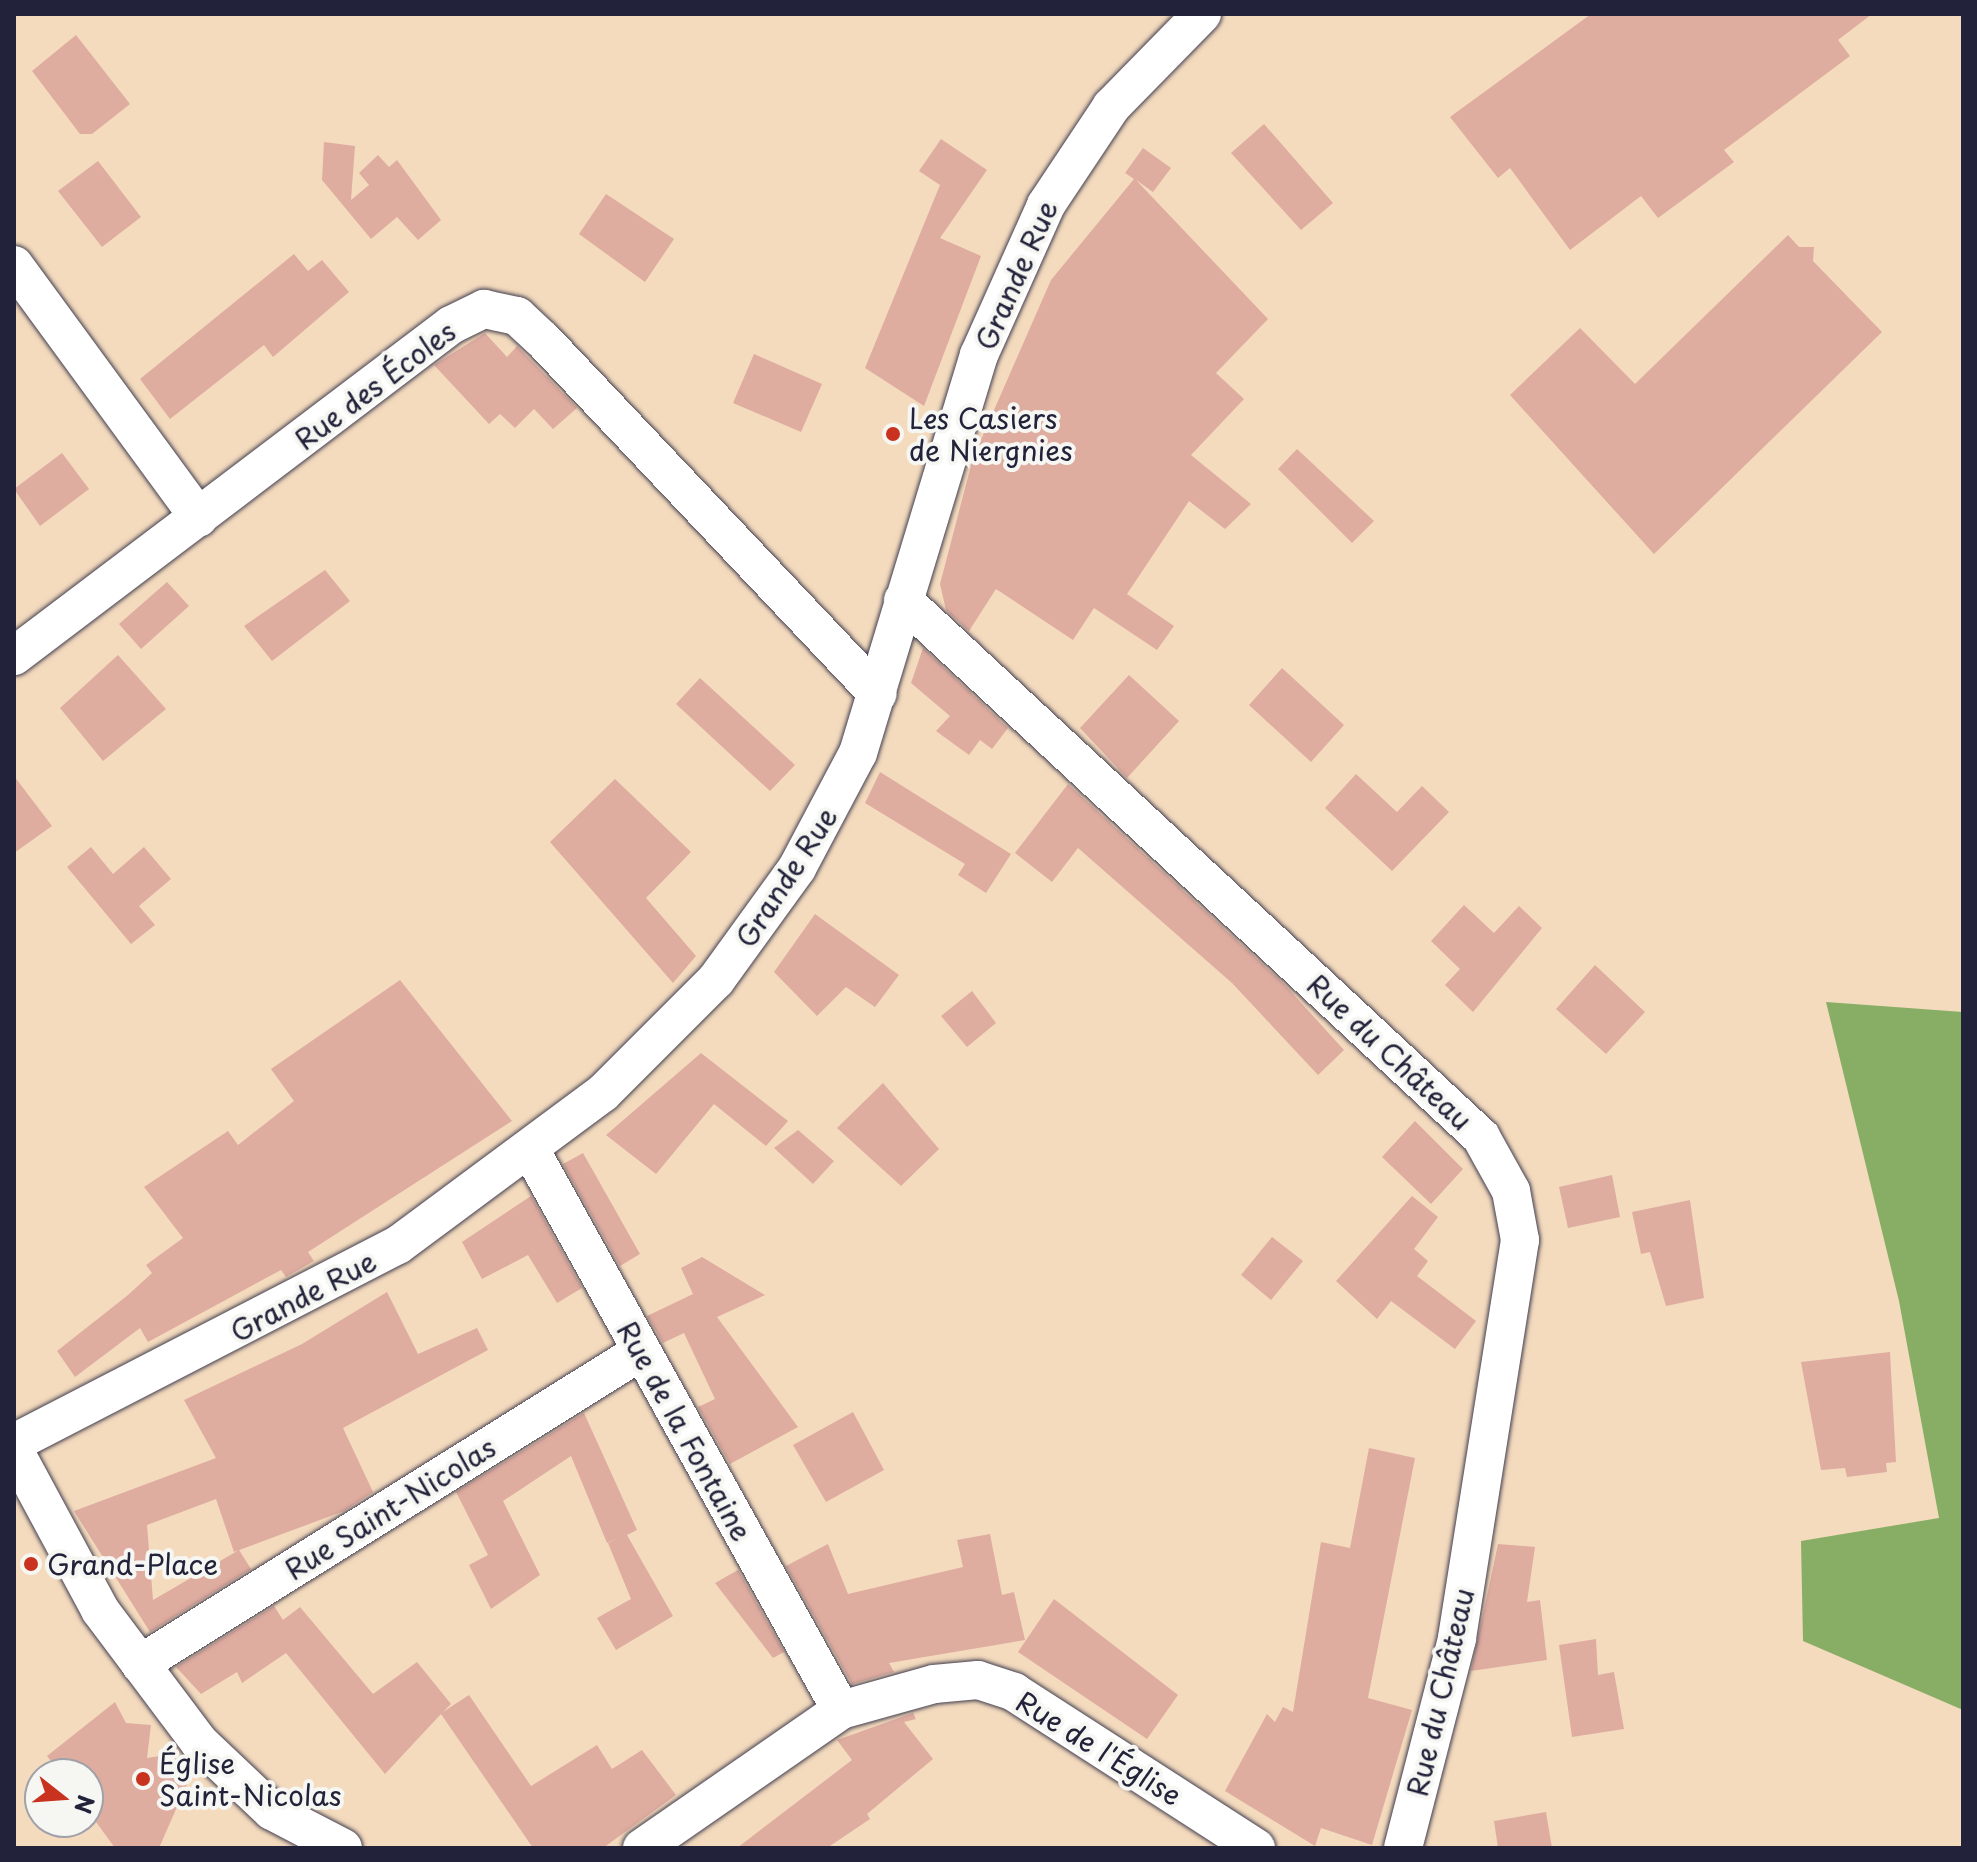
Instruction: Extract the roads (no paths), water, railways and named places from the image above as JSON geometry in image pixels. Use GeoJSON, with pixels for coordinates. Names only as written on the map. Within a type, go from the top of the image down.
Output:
{"type":"FeatureCollection","features":[{"type":"Feature","properties":{"kind":"street","name":"Grande Rue"},"geometry":{"type":"LineString","coordinates":[[14,1443],[353,1273],[531,1151],[667,1034],[762,922],[831,810],[878,694],[903,600],[979,355],[1046,205],[1111,107],[1202,14]]}},
{"type":"Feature","properties":{"kind":"street"},"geometry":{"type":"LineString","coordinates":[[14,265],[199,518]]}},
{"type":"Feature","properties":{"kind":"street","name":"Rue des Écoles"},"geometry":{"type":"LineString","coordinates":[[14,656],[451,325],[484,309],[517,316],[543,340],[878,694]]}},
{"type":"Feature","properties":{"kind":"street","name":"Rue du Château"},"geometry":{"type":"LineString","coordinates":[[903,600],[1481,1137],[1511,1191],[1520,1240],[1457,1639],[1403,1848]]}},
{"type":"Feature","properties":{"kind":"street","name":"Rue de la Fontaine"},"geometry":{"type":"LineString","coordinates":[[531,1151],[841,1710]]}},
{"type":"Feature","properties":{"kind":"street","name":"Rue Saint-Nicolas"},"geometry":{"type":"LineString","coordinates":[[140,1664],[640,1352]]}},
{"type":"Feature","properties":{"kind":"street"},"geometry":{"type":"LineString","coordinates":[[14,1450],[100,1610],[199,1742],[272,1811],[288,1837],[343,1848]]}},
{"type":"Feature","properties":{"kind":"street","name":"Rue de l'Église"},"geometry":{"type":"LineString","coordinates":[[642,1848],[841,1710],[934,1684],[978,1680],[1014,1692],[1256,1848]]}},
{"type":"Feature","properties":{"kind":"place","name":"Les Casiers de Niergnies"},"geometry":{"type":"Point","coordinates":[893,434]}},
{"type":"Feature","properties":{"kind":"place","name":"Grand-Place"},"geometry":{"type":"Point","coordinates":[31,1564]}},
{"type":"Feature","properties":{"kind":"place","name":"Église Saint-Nicolas"},"geometry":{"type":"Point","coordinates":[143,1779]}}]}
